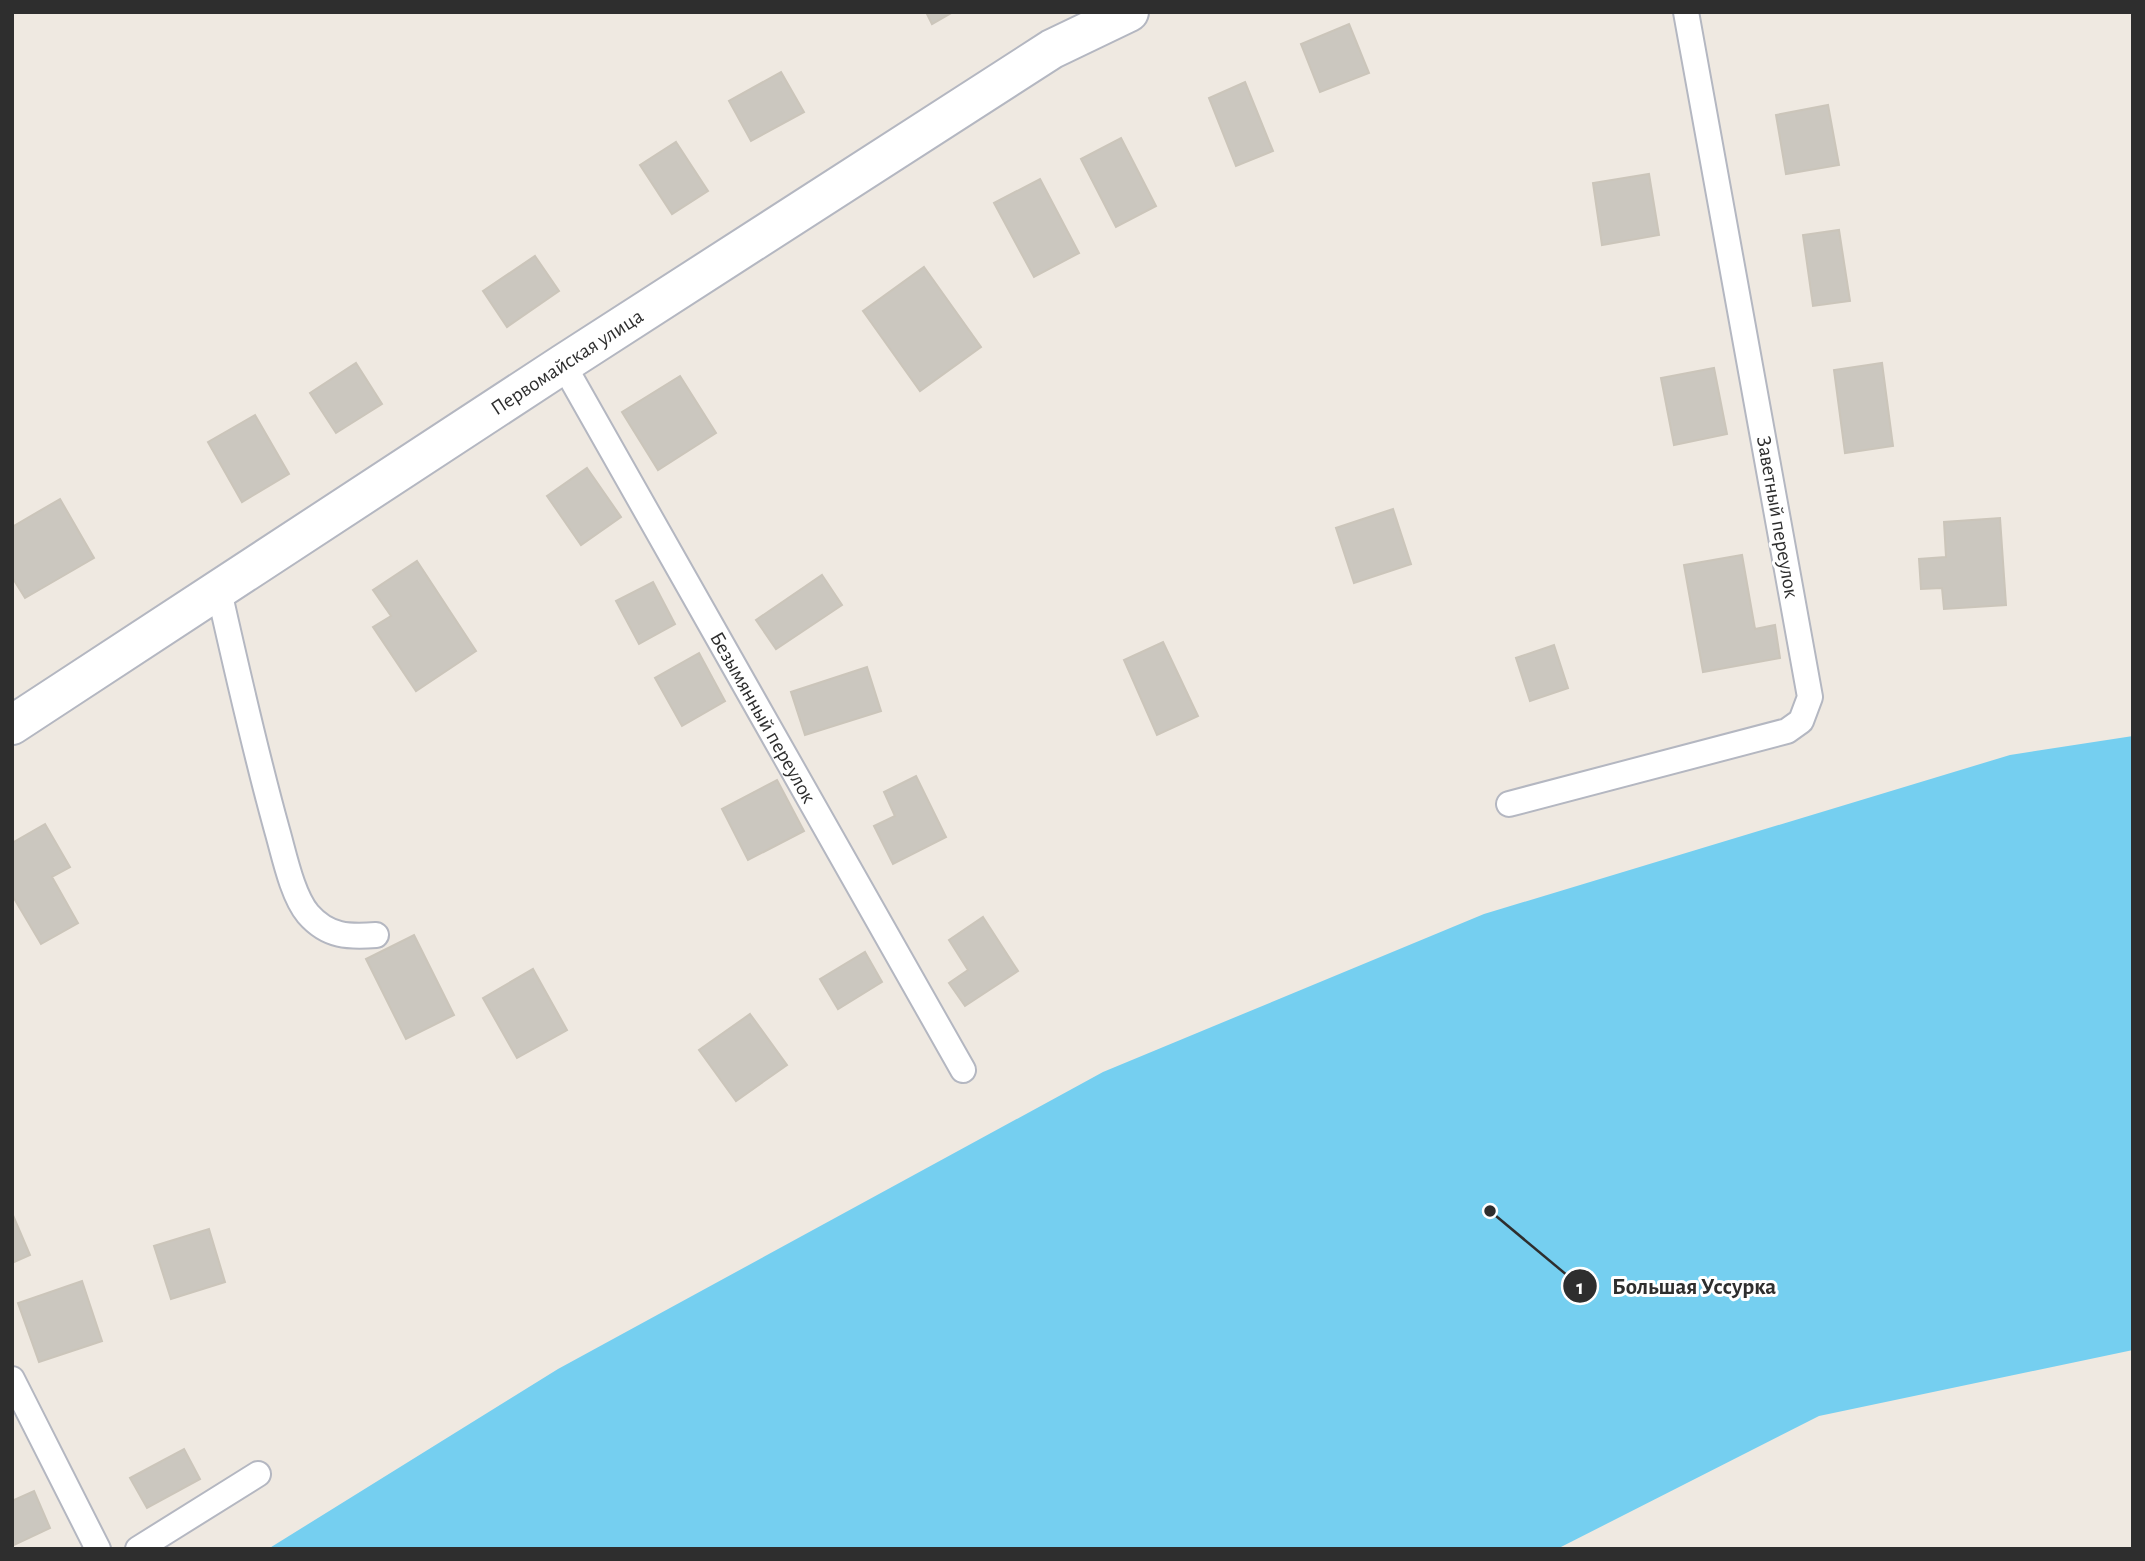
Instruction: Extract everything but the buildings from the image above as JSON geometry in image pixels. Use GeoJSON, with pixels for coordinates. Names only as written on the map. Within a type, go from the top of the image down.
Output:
{"type":"FeatureCollection","features":[{"type":"Feature","properties":{"kind":"main road","name":"Первомайская улица"},"geometry":{"type":"LineString","coordinates":[[12,725],[563,364],[1052,49],[1129,12]]}},
{"type":"Feature","properties":{"kind":"lane","name":"Заветный переулок"},"geometry":{"type":"LineString","coordinates":[[1508,804],[1787,731],[1801,721],[1810,697],[1686,12]]}},
{"type":"Feature","properties":{"kind":"lane","name":"Безымянный переулок"},"geometry":{"type":"LineString","coordinates":[[563,364],[963,1070]]}},
{"type":"Feature","properties":{"kind":"lane"},"geometry":{"type":"LineString","coordinates":[[219,591],[254,748],[292,881],[307,913],[324,928],[348,937],[376,935]]}},
{"type":"Feature","properties":{"kind":"lane"},"geometry":{"type":"LineString","coordinates":[[12,1379],[98,1549]]}},
{"type":"Feature","properties":{"kind":"lane"},"geometry":{"type":"LineString","coordinates":[[138,1549],[258,1474]]}},
{"type":"Feature","properties":{"kind":"water"},"geometry":{"type":"Polygon","coordinates":[[[2133,736],[2133,1350],[1819,1416],[1557,1549],[268,1549],[558,1369],[1103,1072],[1484,914],[2010,755],[2133,736]]]}},
{"type":"Feature","properties":{"kind":"place","name":"Большая Уссурка"},"geometry":{"type":"Point","coordinates":[1490,1211]}}]}
